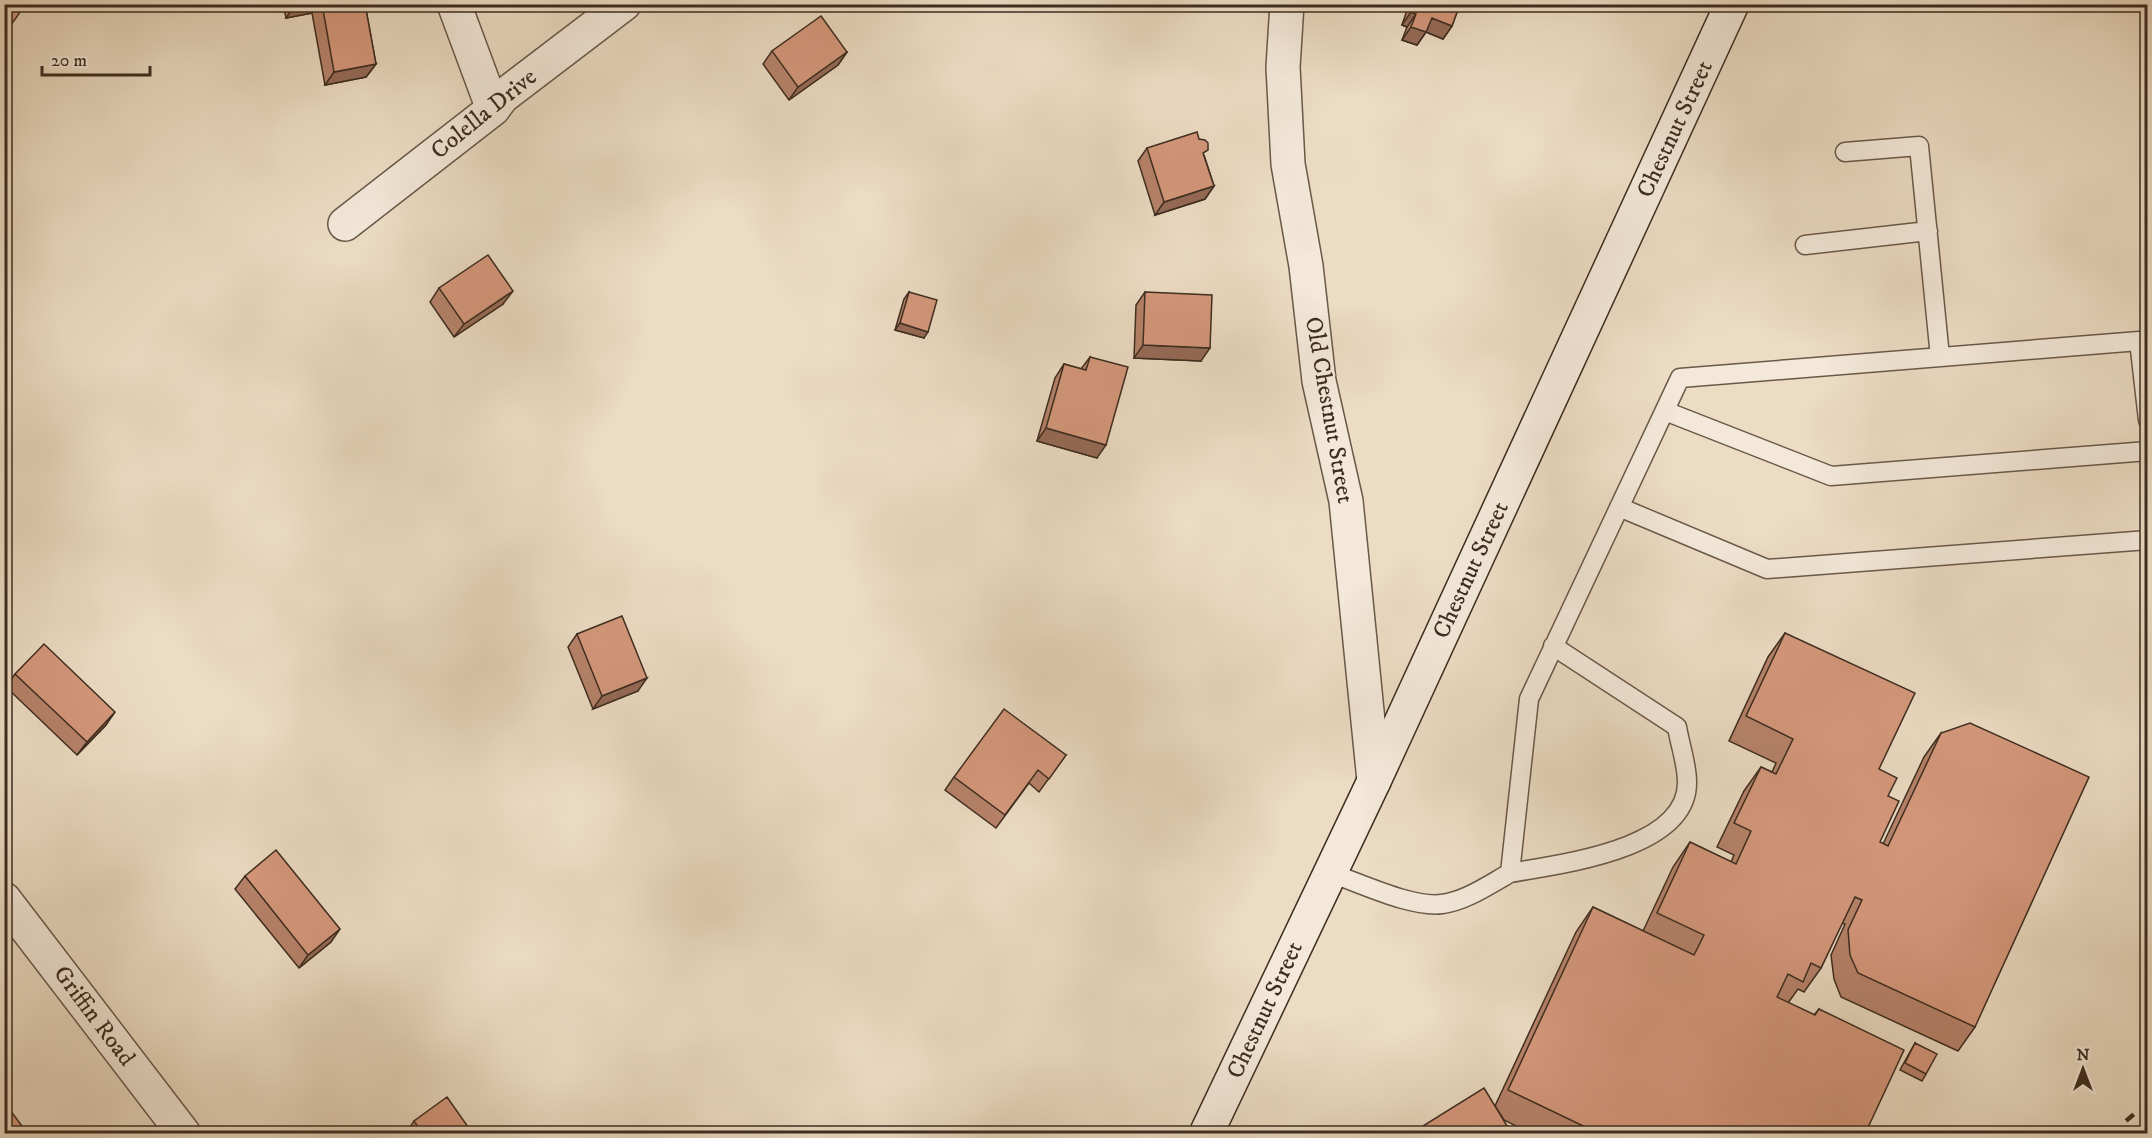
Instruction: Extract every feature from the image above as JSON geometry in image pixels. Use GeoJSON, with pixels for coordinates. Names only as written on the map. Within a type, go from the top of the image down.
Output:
{"type":"FeatureCollection","features":[{"type":"Feature","properties":{"kind":"street"},"geometry":{"type":"LineString","coordinates":[[454,4],[493,109]]}},
{"type":"Feature","properties":{"kind":"street","name":"Colella Drive"},"geometry":{"type":"LineString","coordinates":[[345,224],[493,109],[502,97],[624,4]]}},
{"type":"Feature","properties":{"kind":"street","name":"Old Chestnut Street"},"geometry":{"type":"LineString","coordinates":[[1287,4],[1283,67],[1288,164],[1306,266],[1319,381],[1346,501],[1374,781]]}},
{"type":"Feature","properties":{"kind":"street","name":"Chestnut Street"},"geometry":{"type":"LineString","coordinates":[[1206,1134],[1374,781],[1732,4]]}},
{"type":"Feature","properties":{"kind":"street","name":"Griffin Road"},"geometry":{"type":"LineString","coordinates":[[4,899],[184,1134]]}},
{"type":"Feature","properties":{"kind":"lane"},"geometry":{"type":"LineString","coordinates":[[1845,152],[1919,146],[1940,357]]}},
{"type":"Feature","properties":{"kind":"lane"},"geometry":{"type":"LineString","coordinates":[[1805,245],[1928,231]]}},
{"type":"Feature","properties":{"kind":"lane"},"geometry":{"type":"LineString","coordinates":[[1510,873],[1529,699],[1680,378],[2139,341],[2148,420]]}},
{"type":"Feature","properties":{"kind":"lane"},"geometry":{"type":"LineString","coordinates":[[1665,411],[1831,476],[2148,451]]}},
{"type":"Feature","properties":{"kind":"lane"},"geometry":{"type":"LineString","coordinates":[[1619,507],[1767,569],[2148,540]]}},
{"type":"Feature","properties":{"kind":"lane"},"geometry":{"type":"LineString","coordinates":[[1330,873],[1420,904],[1443,904],[1461,898],[1510,873],[1589,859],[1651,836],[1676,815],[1687,783],[1677,727],[1553,646]]}},
{"type":"Feature","properties":{"kind":"building"},"geometry":{"type":"Polygon","coordinates":[[[4,4],[18,4],[23,8],[4,35],[4,4]]]}},
{"type":"Feature","properties":{"kind":"building"},"geometry":{"type":"Polygon","coordinates":[[[322,4],[365,4],[376,64],[334,72],[322,4]]]}},
{"type":"Feature","properties":{"kind":"building"},"geometry":{"type":"Polygon","coordinates":[[[1414,4],[1460,4],[1452,26],[1432,18],[1426,32],[1411,27],[1416,14],[1411,12],[1414,4]]]}},
{"type":"Feature","properties":{"kind":"building"},"geometry":{"type":"Polygon","coordinates":[[[821,16],[847,52],[798,87],[772,51],[821,16]]]}},
{"type":"Feature","properties":{"kind":"building"},"geometry":{"type":"Polygon","coordinates":[[[1197,132],[1199,139],[1208,143],[1208,150],[1203,153],[1214,186],[1164,202],[1147,148],[1197,132]]]}},
{"type":"Feature","properties":{"kind":"building"},"geometry":{"type":"Polygon","coordinates":[[[488,255],[513,291],[464,324],[439,288],[488,255]]]}},
{"type":"Feature","properties":{"kind":"building"},"geometry":{"type":"Polygon","coordinates":[[[909,292],[937,300],[928,332],[900,323],[909,292]]]}},
{"type":"Feature","properties":{"kind":"building"},"geometry":{"type":"Polygon","coordinates":[[[1145,292],[1212,295],[1210,348],[1143,345],[1145,292]]]}},
{"type":"Feature","properties":{"kind":"building"},"geometry":{"type":"Polygon","coordinates":[[[1090,357],[1128,367],[1106,445],[1046,428],[1064,364],[1086,370],[1090,357]]]}},
{"type":"Feature","properties":{"kind":"building"},"geometry":{"type":"Polygon","coordinates":[[[622,616],[647,678],[602,696],[577,634],[622,616]]]}},
{"type":"Feature","properties":{"kind":"building"},"geometry":{"type":"Polygon","coordinates":[[[1785,633],[1915,693],[1879,769],[1897,778],[1888,796],[1899,801],[1880,842],[1888,846],[1941,733],[1970,723],[2089,777],[1975,1027],[1858,973],[1850,955],[1848,930],[1862,900],[1855,897],[1821,968],[1811,963],[1803,982],[1788,974],[1777,997],[1815,1015],[1819,1009],[1904,1050],[1865,1134],[1600,1134],[1508,1090],[1593,907],[1694,955],[1704,935],[1657,913],[1690,842],[1736,864],[1751,831],[1734,823],[1761,767],[1776,774],[1793,739],[1746,716],[1785,633]]]}},
{"type":"Feature","properties":{"kind":"building"},"geometry":{"type":"Polygon","coordinates":[[[44,644],[115,712],[87,742],[15,674],[44,644]]]}},
{"type":"Feature","properties":{"kind":"building"},"geometry":{"type":"Polygon","coordinates":[[[1004,709],[1066,755],[1049,779],[1038,770],[1005,815],[954,777],[1004,709]]]}},
{"type":"Feature","properties":{"kind":"building"},"geometry":{"type":"Polygon","coordinates":[[[276,850],[340,929],[308,955],[245,876],[276,850]]]}},
{"type":"Feature","properties":{"kind":"building"},"geometry":{"type":"Polygon","coordinates":[[[1915,1043],[1937,1054],[1926,1074],[1905,1063],[1915,1043]]]}},
{"type":"Feature","properties":{"kind":"building"},"geometry":{"type":"Polygon","coordinates":[[[1484,1088],[1512,1134],[1410,1134],[1484,1088]]]}},
{"type":"Feature","properties":{"kind":"building"},"geometry":{"type":"Polygon","coordinates":[[[447,1097],[473,1134],[423,1134],[414,1121],[447,1097]]]}},
{"type":"Feature","properties":{"kind":"building"},"geometry":{"type":"Polygon","coordinates":[[[4,1102],[28,1134],[4,1134],[4,1102]]]}},
{"type":"Feature","properties":{"kind":"railway"},"geometry":{"type":"LineString","coordinates":[[2111,1134],[2148,1102]]}}]}
